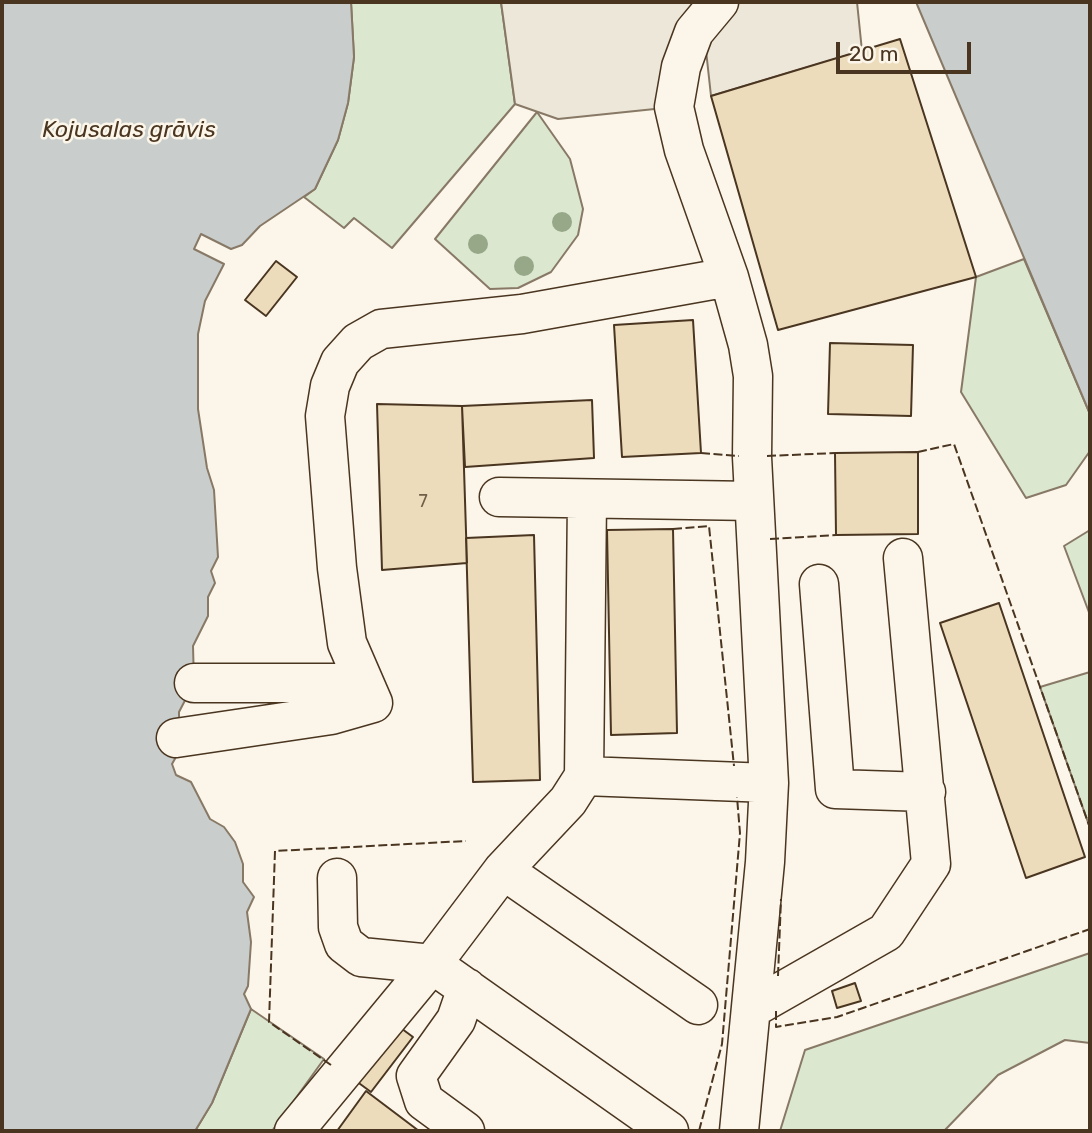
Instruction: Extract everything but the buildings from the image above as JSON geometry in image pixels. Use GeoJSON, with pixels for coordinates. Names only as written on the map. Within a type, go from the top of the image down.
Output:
{"type":"FeatureCollection","features":[{"type":"Feature","properties":{"kind":"street"},"geometry":{"type":"LineString","coordinates":[[719,2],[694,32],[681,67],[674,107],[684,150],[729,277],[748,345],[753,376],[752,457],[769,783],[765,862],[739,1131]]}},
{"type":"Feature","properties":{"kind":"street"},"geometry":{"type":"LineString","coordinates":[[176,738],[331,715],[373,703],[347,643],[337,568],[325,416],[330,386],[340,362],[358,342],[381,329],[522,314],[729,277]]}},
{"type":"Feature","properties":{"kind":"street"},"geometry":{"type":"LineString","coordinates":[[499,497],[754,501]]}},
{"type":"Feature","properties":{"kind":"street"},"geometry":{"type":"LineString","coordinates":[[294,1131],[432,964],[503,870],[568,802],[584,776],[587,499]]}},
{"type":"Feature","properties":{"kind":"street"},"geometry":{"type":"LineString","coordinates":[[751,1009],[886,932],[931,864],[903,558]]}},
{"type":"Feature","properties":{"kind":"street"},"geometry":{"type":"LineString","coordinates":[[819,584],[835,789],[926,792]]}},
{"type":"Feature","properties":{"kind":"street"},"geometry":{"type":"LineString","coordinates":[[194,683],[364,683]]}},
{"type":"Feature","properties":{"kind":"street"},"geometry":{"type":"LineString","coordinates":[[584,776],[769,783]]}},
{"type":"Feature","properties":{"kind":"street"},"geometry":{"type":"LineString","coordinates":[[503,870],[698,1005]]}},
{"type":"Feature","properties":{"kind":"street"},"geometry":{"type":"LineString","coordinates":[[337,878],[338,927],[344,944],[361,957],[432,964],[669,1131]]}},
{"type":"Feature","properties":{"kind":"street"},"geometry":{"type":"LineString","coordinates":[[465,1131],[424,1101],[416,1076],[456,1020],[467,988]]}},
{"type":"Feature","properties":{"kind":"green space"},"geometry":{"type":"Polygon","coordinates":[[[351,2],[501,2],[515,104],[392,248],[354,218],[344,228],[304,197],[315,189],[338,140],[348,103],[354,57],[351,2]]]}},
{"type":"Feature","properties":{"kind":"green space"},"geometry":{"type":"Polygon","coordinates":[[[537,112],[570,159],[583,209],[578,235],[551,272],[518,288],[490,289],[435,239],[537,112]]]}},
{"type":"Feature","properties":{"kind":"green space"},"geometry":{"type":"Polygon","coordinates":[[[1024,259],[1090,414],[1090,451],[1066,485],[1026,498],[961,392],[976,277],[1024,259]]]}},
{"type":"Feature","properties":{"kind":"green space"},"geometry":{"type":"Polygon","coordinates":[[[1090,530],[1090,615],[1064,546],[1090,530]]]}},
{"type":"Feature","properties":{"kind":"green space"},"geometry":{"type":"Polygon","coordinates":[[[1090,672],[1090,828],[1040,687],[1090,672]]]}},
{"type":"Feature","properties":{"kind":"green space"},"geometry":{"type":"Polygon","coordinates":[[[1090,953],[1090,1043],[1065,1040],[998,1075],[944,1131],[780,1131],[805,1050],[1090,953]]]}},
{"type":"Feature","properties":{"kind":"green space"},"geometry":{"type":"Polygon","coordinates":[[[251,1009],[324,1059],[272,1131],[195,1131],[212,1103],[251,1009]]]}},
{"type":"Feature","properties":{"kind":"shaded area"},"geometry":{"type":"Polygon","coordinates":[[[501,2],[857,2],[862,51],[711,96],[703,23],[674,107],[558,119],[515,104],[501,2]]]}},
{"type":"Feature","properties":{"kind":"water","name":"Kojusalas grāvis"},"geometry":{"type":"Polygon","coordinates":[[[2,2],[351,2],[354,57],[348,103],[338,140],[315,189],[260,226],[242,245],[231,249],[201,234],[194,249],[224,264],[205,301],[198,334],[198,409],[207,468],[214,490],[218,557],[211,571],[215,583],[208,597],[208,616],[193,646],[194,683],[179,712],[176,757],[172,764],[176,775],[191,782],[210,819],[224,827],[235,842],[243,864],[243,882],[254,897],[247,912],[251,942],[248,986],[244,994],[251,1009],[212,1103],[195,1131],[2,1131],[2,2]]]}},
{"type":"Feature","properties":{"kind":"water"},"geometry":{"type":"Polygon","coordinates":[[[916,2],[1090,2],[1090,414],[916,2]]]}},
{"type":"Feature","properties":{"kind":"fence"},"geometry":{"type":"LineString","coordinates":[[918,452],[954,444],[1090,828]]}},
{"type":"Feature","properties":{"kind":"fence"},"geometry":{"type":"LineString","coordinates":[[701,453],[739,456]]}},
{"type":"Feature","properties":{"kind":"fence"},"geometry":{"type":"LineString","coordinates":[[767,456],[835,453]]}},
{"type":"Feature","properties":{"kind":"fence"},"geometry":{"type":"LineString","coordinates":[[673,529],[709,526],[734,766]]}},
{"type":"Feature","properties":{"kind":"fence"},"geometry":{"type":"LineString","coordinates":[[770,539],[836,535]]}},
{"type":"Feature","properties":{"kind":"fence"},"geometry":{"type":"LineString","coordinates":[[699,1131],[722,1044],[740,833],[737,797]]}},
{"type":"Feature","properties":{"kind":"fence"},"geometry":{"type":"LineString","coordinates":[[331,1065],[269,1022],[275,851],[466,841]]}},
{"type":"Feature","properties":{"kind":"fence"},"geometry":{"type":"LineString","coordinates":[[778,976],[781,899]]}},
{"type":"Feature","properties":{"kind":"fence"},"geometry":{"type":"LineString","coordinates":[[776,1011],[776,1027],[837,1017],[1090,929]]}}]}
